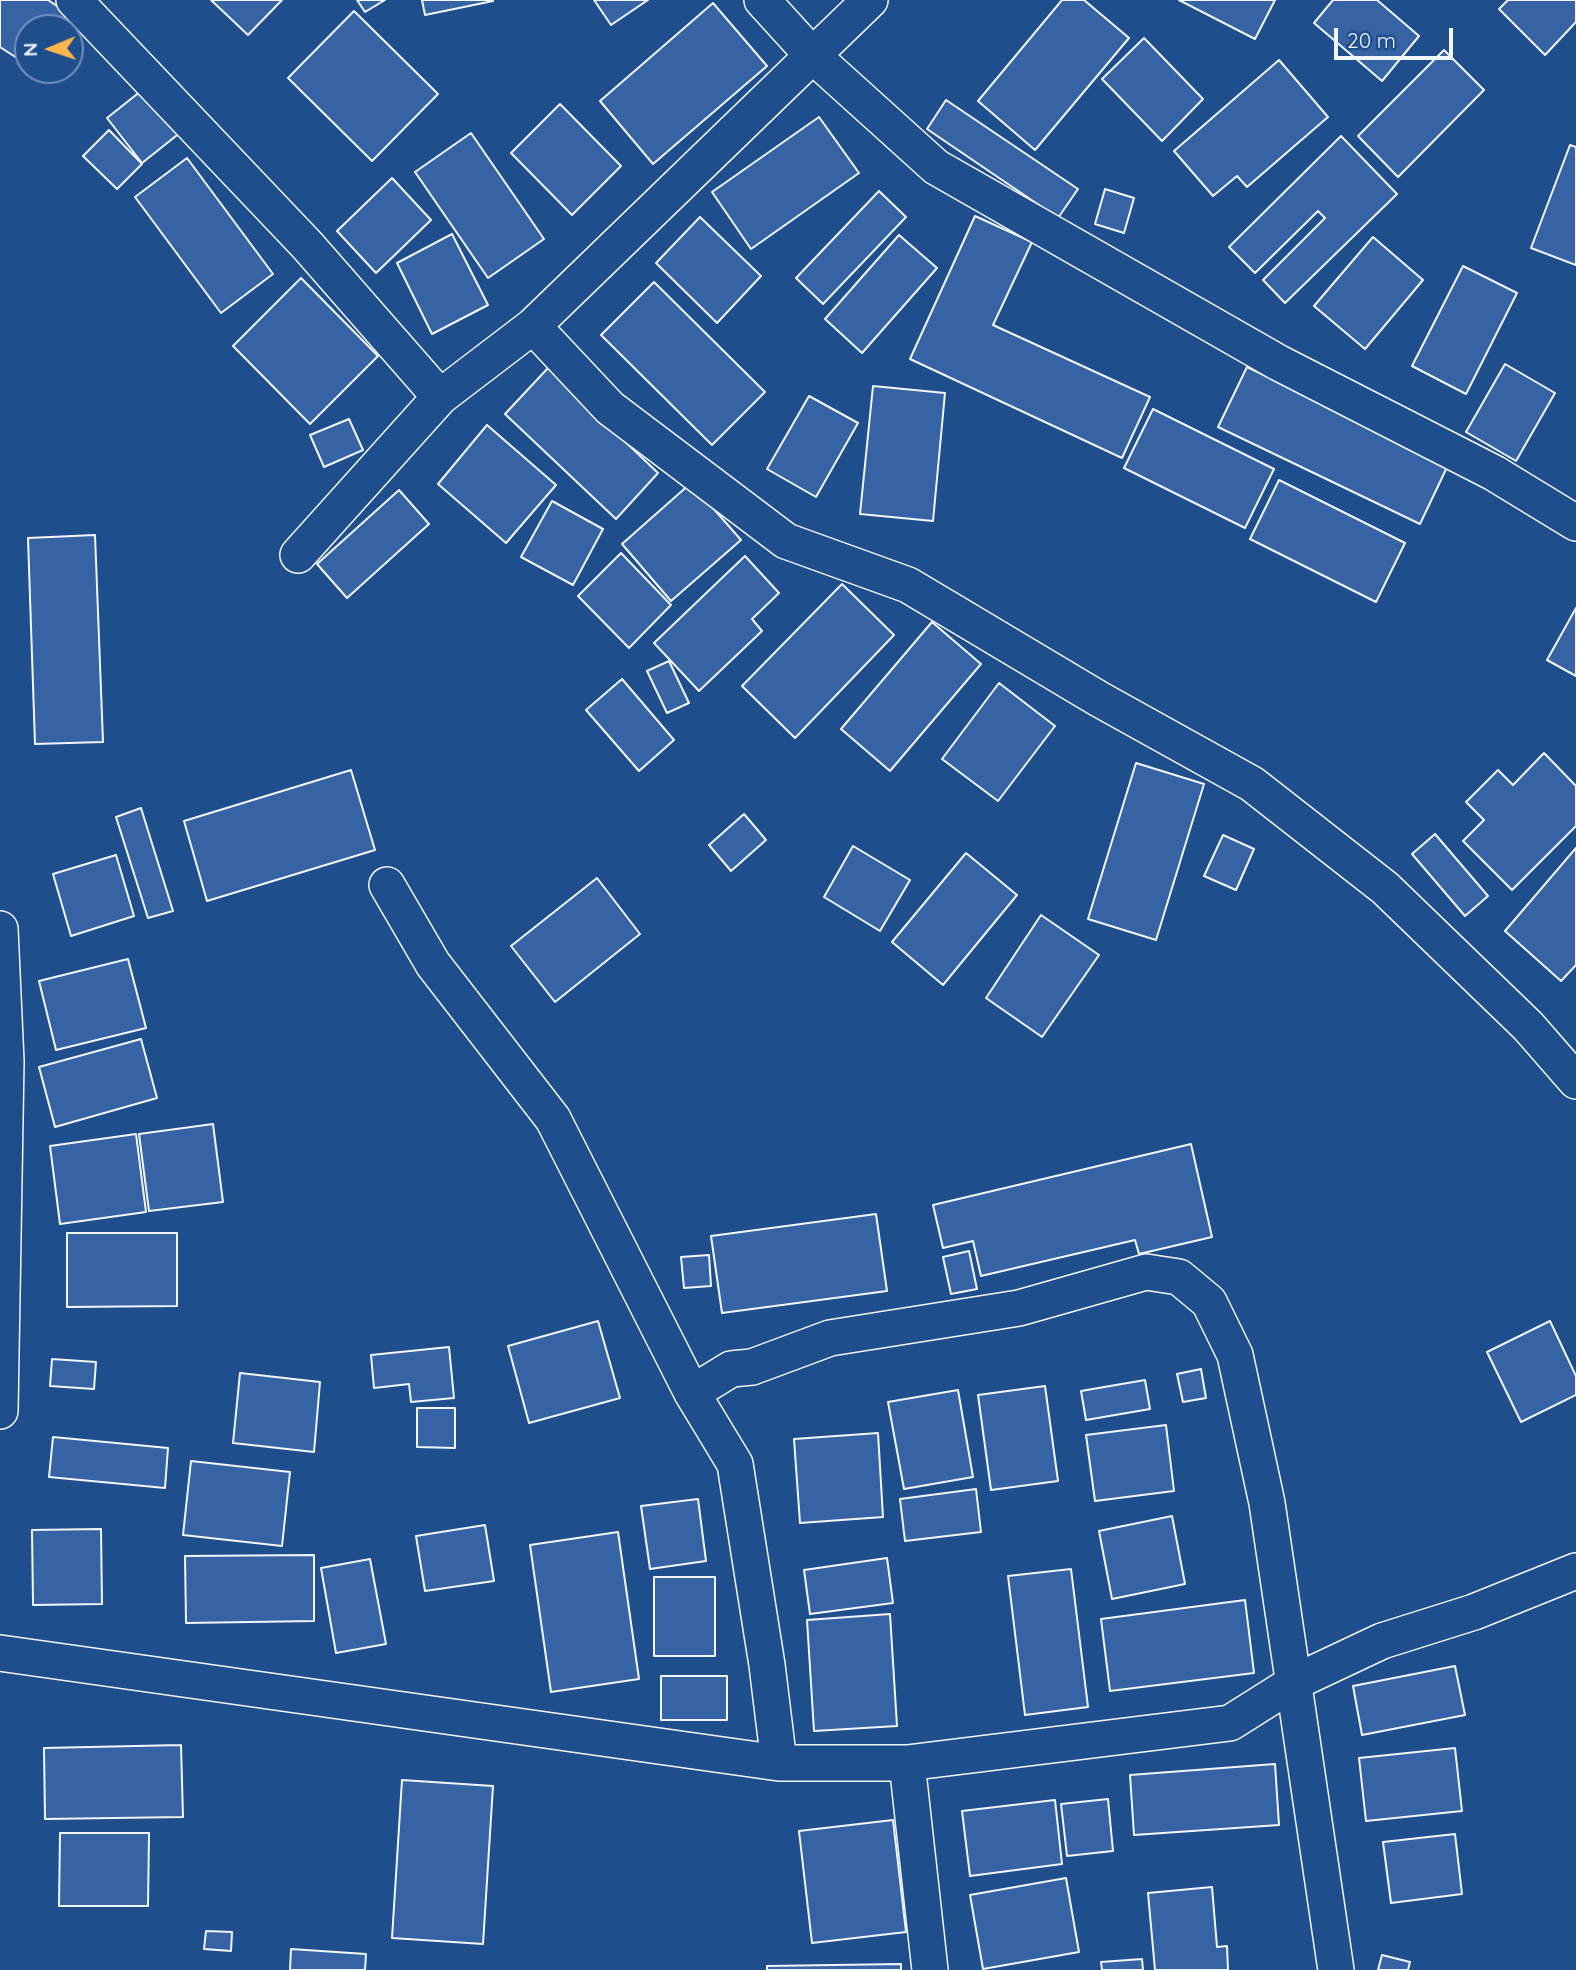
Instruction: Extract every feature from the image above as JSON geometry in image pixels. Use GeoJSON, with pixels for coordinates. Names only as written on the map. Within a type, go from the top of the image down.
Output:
{"type":"FeatureCollection","features":[{"type":"Feature","properties":{"kind":"street"},"geometry":{"type":"LineString","coordinates":[[74,0],[307,245],[440,397]]}},
{"type":"Feature","properties":{"kind":"street"},"geometry":{"type":"LineString","coordinates":[[762,0],[812,55],[936,167],[1279,363],[1494,473],[1576,523]]}},
{"type":"Feature","properties":{"kind":"street"},"geometry":{"type":"LineString","coordinates":[[298,555],[440,397],[533,326],[870,0]]}},
{"type":"Feature","properties":{"kind":"street"},"geometry":{"type":"LineString","coordinates":[[533,326],[610,408],[705,483],[786,541],[908,585],[1099,699],[1252,784],[1385,888],[1528,1026],[1576,1081]]}},
{"type":"Feature","properties":{"kind":"street"},"geometry":{"type":"LineString","coordinates":[[387,885],[433,964],[553,1119],[692,1393],[735,1464],[767,1665],[779,1763]]}},
{"type":"Feature","properties":{"kind":"street"},"geometry":{"type":"LineString","coordinates":[[0,929],[6,1061],[0,1410]]}},
{"type":"Feature","properties":{"kind":"street"},"geometry":{"type":"LineString","coordinates":[[692,1393],[731,1369],[752,1367],[830,1338],[1019,1308],[1146,1272],[1179,1277],[1209,1302],[1235,1355],[1267,1503],[1336,1970]]}},
{"type":"Feature","properties":{"kind":"street"},"geometry":{"type":"LineString","coordinates":[[0,1653],[779,1763],[907,1763],[1230,1723],[1295,1682],[1382,1641],[1474,1612],[1576,1571]]}},
{"type":"Feature","properties":{"kind":"street"},"geometry":{"type":"LineString","coordinates":[[907,1763],[930,1970]]}},
{"type":"Feature","properties":{"kind":"building"},"geometry":{"type":"Polygon","coordinates":[[[0,0],[48,0],[69,14],[14,14],[14,56],[0,47],[0,0]]]}},
{"type":"Feature","properties":{"kind":"building"},"geometry":{"type":"Polygon","coordinates":[[[211,0],[282,0],[248,35],[211,0]]]}},
{"type":"Feature","properties":{"kind":"building"},"geometry":{"type":"Polygon","coordinates":[[[357,0],[385,0],[365,12],[357,0]]]}},
{"type":"Feature","properties":{"kind":"building"},"geometry":{"type":"Polygon","coordinates":[[[422,0],[493,0],[493,1],[425,15],[422,0]]]}},
{"type":"Feature","properties":{"kind":"building"},"geometry":{"type":"Polygon","coordinates":[[[594,0],[648,0],[611,25],[594,0]]]}},
{"type":"Feature","properties":{"kind":"building"},"geometry":{"type":"Polygon","coordinates":[[[1062,0],[1084,0],[1129,38],[1035,150],[978,101],[1062,0]]]}},
{"type":"Feature","properties":{"kind":"building"},"geometry":{"type":"Polygon","coordinates":[[[1179,0],[1275,0],[1255,39],[1179,0]]]}},
{"type":"Feature","properties":{"kind":"building"},"geometry":{"type":"Polygon","coordinates":[[[1333,0],[1377,0],[1419,36],[1382,81],[1314,23],[1333,0]]]}},
{"type":"Feature","properties":{"kind":"building"},"geometry":{"type":"Polygon","coordinates":[[[1508,0],[1576,0],[1576,22],[1545,55],[1499,9],[1508,0]]]}},
{"type":"Feature","properties":{"kind":"building"},"geometry":{"type":"Polygon","coordinates":[[[713,3],[767,66],[653,164],[600,101],[713,3]]]}},
{"type":"Feature","properties":{"kind":"building"},"geometry":{"type":"Polygon","coordinates":[[[354,11],[438,94],[372,161],[288,78],[354,11]]]}},
{"type":"Feature","properties":{"kind":"building"},"geometry":{"type":"Polygon","coordinates":[[[1144,38],[1203,99],[1162,141],[1102,79],[1144,38]]]}},
{"type":"Feature","properties":{"kind":"building"},"geometry":{"type":"Polygon","coordinates":[[[1444,50],[1484,90],[1398,177],[1358,136],[1444,50]]]}},
{"type":"Feature","properties":{"kind":"building"},"geometry":{"type":"Polygon","coordinates":[[[1279,60],[1328,117],[1247,187],[1237,176],[1213,196],[1174,151],[1279,60]]]}},
{"type":"Feature","properties":{"kind":"building"},"geometry":{"type":"Polygon","coordinates":[[[151,83],[186,128],[142,163],[107,118],[151,83]]]}},
{"type":"Feature","properties":{"kind":"building"},"geometry":{"type":"Polygon","coordinates":[[[946,100],[1078,189],[1058,218],[927,129],[946,100]]]}},
{"type":"Feature","properties":{"kind":"building"},"geometry":{"type":"Polygon","coordinates":[[[560,104],[621,166],[572,215],[511,153],[560,104]]]}},
{"type":"Feature","properties":{"kind":"building"},"geometry":{"type":"Polygon","coordinates":[[[819,117],[859,173],[751,249],[712,192],[819,117]]]}},
{"type":"Feature","properties":{"kind":"building"},"geometry":{"type":"Polygon","coordinates":[[[109,130],[142,164],[117,189],[83,156],[109,130]]]}},
{"type":"Feature","properties":{"kind":"building"},"geometry":{"type":"Polygon","coordinates":[[[471,133],[544,239],[488,278],[415,172],[471,133]]]}},
{"type":"Feature","properties":{"kind":"building"},"geometry":{"type":"Polygon","coordinates":[[[1341,136],[1397,194],[1285,303],[1263,280],[1325,218],[1318,211],[1255,273],[1229,247],[1341,136]]]}},
{"type":"Feature","properties":{"kind":"building"},"geometry":{"type":"Polygon","coordinates":[[[1570,145],[1576,147],[1576,265],[1531,248],[1570,145]]]}},
{"type":"Feature","properties":{"kind":"building"},"geometry":{"type":"Polygon","coordinates":[[[187,158],[273,274],[221,313],[135,197],[187,158]]]}},
{"type":"Feature","properties":{"kind":"building"},"geometry":{"type":"Polygon","coordinates":[[[392,178],[431,220],[376,273],[337,231],[392,178]]]}},
{"type":"Feature","properties":{"kind":"building"},"geometry":{"type":"Polygon","coordinates":[[[1105,189],[1134,198],[1124,233],[1095,224],[1105,189]]]}},
{"type":"Feature","properties":{"kind":"building"},"geometry":{"type":"Polygon","coordinates":[[[879,191],[906,217],[823,304],[796,278],[879,191]]]}},
{"type":"Feature","properties":{"kind":"building"},"geometry":{"type":"Polygon","coordinates":[[[975,216],[1032,242],[993,325],[1150,397],[1122,458],[910,359],[975,216]]]}},
{"type":"Feature","properties":{"kind":"building"},"geometry":{"type":"Polygon","coordinates":[[[700,217],[761,276],[717,323],[656,263],[700,217]]]}},
{"type":"Feature","properties":{"kind":"building"},"geometry":{"type":"Polygon","coordinates":[[[452,234],[488,305],[432,334],[397,263],[452,234]]]}},
{"type":"Feature","properties":{"kind":"building"},"geometry":{"type":"Polygon","coordinates":[[[899,235],[937,268],[862,353],[825,319],[899,235]]]}},
{"type":"Feature","properties":{"kind":"building"},"geometry":{"type":"Polygon","coordinates":[[[1373,237],[1423,280],[1365,349],[1314,306],[1373,237]]]}},
{"type":"Feature","properties":{"kind":"building"},"geometry":{"type":"Polygon","coordinates":[[[1463,266],[1517,293],[1466,394],[1412,366],[1463,266]]]}},
{"type":"Feature","properties":{"kind":"building"},"geometry":{"type":"Polygon","coordinates":[[[301,278],[378,356],[310,424],[233,346],[301,278]]]}},
{"type":"Feature","properties":{"kind":"building"},"geometry":{"type":"Polygon","coordinates":[[[654,282],[765,392],[712,445],[601,335],[654,282]]]}},
{"type":"Feature","properties":{"kind":"building"},"geometry":{"type":"Polygon","coordinates":[[[1505,364],[1555,393],[1516,461],[1466,432],[1505,364]]]}},
{"type":"Feature","properties":{"kind":"building"},"geometry":{"type":"Polygon","coordinates":[[[1247,367],[1449,463],[1420,524],[1218,427],[1247,367]]]}},
{"type":"Feature","properties":{"kind":"building"},"geometry":{"type":"Polygon","coordinates":[[[548,368],[658,473],[616,519],[505,414],[548,368]]]}},
{"type":"Feature","properties":{"kind":"building"},"geometry":{"type":"Polygon","coordinates":[[[873,386],[945,393],[933,521],[860,514],[873,386]]]}},
{"type":"Feature","properties":{"kind":"building"},"geometry":{"type":"Polygon","coordinates":[[[809,396],[858,423],[816,497],[767,469],[809,396]]]}},
{"type":"Feature","properties":{"kind":"building"},"geometry":{"type":"Polygon","coordinates":[[[1153,409],[1274,469],[1245,528],[1124,468],[1153,409]]]}},
{"type":"Feature","properties":{"kind":"building"},"geometry":{"type":"Polygon","coordinates":[[[349,419],[363,450],[324,467],[310,435],[349,419]]]}},
{"type":"Feature","properties":{"kind":"building"},"geometry":{"type":"Polygon","coordinates":[[[487,425],[556,485],[506,543],[438,484],[487,425]]]}},
{"type":"Feature","properties":{"kind":"building"},"geometry":{"type":"Polygon","coordinates":[[[1279,480],[1405,543],[1376,602],[1250,539],[1279,480]]]}},
{"type":"Feature","properties":{"kind":"building"},"geometry":{"type":"Polygon","coordinates":[[[691,483],[741,540],[671,601],[622,544],[691,483]]]}},
{"type":"Feature","properties":{"kind":"building"},"geometry":{"type":"Polygon","coordinates":[[[399,490],[429,524],[347,598],[317,564],[399,490]]]}},
{"type":"Feature","properties":{"kind":"building"},"geometry":{"type":"Polygon","coordinates":[[[552,501],[603,529],[573,585],[521,557],[552,501]]]}},
{"type":"Feature","properties":{"kind":"building"},"geometry":{"type":"Polygon","coordinates":[[[95,535],[103,742],[35,744],[28,538],[95,535]]]}},
{"type":"Feature","properties":{"kind":"building"},"geometry":{"type":"Polygon","coordinates":[[[621,553],[671,605],[629,648],[578,596],[621,553]]]}},
{"type":"Feature","properties":{"kind":"building"},"geometry":{"type":"Polygon","coordinates":[[[745,556],[779,593],[752,619],[762,631],[699,691],[654,643],[745,556]]]}},
{"type":"Feature","properties":{"kind":"building"},"geometry":{"type":"Polygon","coordinates":[[[842,584],[894,635],[795,738],[742,686],[842,584]]]}},
{"type":"Feature","properties":{"kind":"building"},"geometry":{"type":"Polygon","coordinates":[[[1576,608],[1576,676],[1547,660],[1576,608]]]}},
{"type":"Feature","properties":{"kind":"building"},"geometry":{"type":"Polygon","coordinates":[[[932,622],[981,664],[890,771],[841,729],[932,622]]]}},
{"type":"Feature","properties":{"kind":"building"},"geometry":{"type":"Polygon","coordinates":[[[669,661],[689,703],[667,713],[647,671],[669,661]]]}},
{"type":"Feature","properties":{"kind":"building"},"geometry":{"type":"Polygon","coordinates":[[[622,679],[674,740],[639,771],[586,710],[622,679]]]}},
{"type":"Feature","properties":{"kind":"building"},"geometry":{"type":"Polygon","coordinates":[[[999,683],[1055,726],[998,801],[942,759],[999,683]]]}},
{"type":"Feature","properties":{"kind":"building"},"geometry":{"type":"Polygon","coordinates":[[[1544,753],[1576,786],[1576,826],[1512,890],[1463,841],[1484,820],[1466,802],[1498,770],[1513,785],[1544,753]]]}},
{"type":"Feature","properties":{"kind":"building"},"geometry":{"type":"Polygon","coordinates":[[[1136,763],[1204,784],[1156,940],[1088,919],[1136,763]]]}},
{"type":"Feature","properties":{"kind":"building"},"geometry":{"type":"Polygon","coordinates":[[[351,770],[375,850],[207,901],[184,821],[351,770]]]}},
{"type":"Feature","properties":{"kind":"building"},"geometry":{"type":"Polygon","coordinates":[[[141,808],[173,911],[148,918],[116,817],[141,808]]]}},
{"type":"Feature","properties":{"kind":"building"},"geometry":{"type":"Polygon","coordinates":[[[744,814],[766,840],[731,871],[709,845],[744,814]]]}},
{"type":"Feature","properties":{"kind":"building"},"geometry":{"type":"Polygon","coordinates":[[[1435,834],[1488,896],[1465,916],[1412,854],[1435,834]]]}},
{"type":"Feature","properties":{"kind":"building"},"geometry":{"type":"Polygon","coordinates":[[[1223,835],[1254,849],[1236,890],[1204,876],[1223,835]]]}},
{"type":"Feature","properties":{"kind":"building"},"geometry":{"type":"Polygon","coordinates":[[[853,846],[910,880],[880,931],[824,897],[853,846]]]}},
{"type":"Feature","properties":{"kind":"building"},"geometry":{"type":"Polygon","coordinates":[[[1576,848],[1576,965],[1561,981],[1505,931],[1576,848]]]}},
{"type":"Feature","properties":{"kind":"building"},"geometry":{"type":"Polygon","coordinates":[[[966,853],[1017,895],[943,985],[892,942],[966,853]]]}},
{"type":"Feature","properties":{"kind":"building"},"geometry":{"type":"Polygon","coordinates":[[[116,855],[134,916],[71,936],[53,874],[116,855]]]}},
{"type":"Feature","properties":{"kind":"building"},"geometry":{"type":"Polygon","coordinates":[[[597,878],[640,934],[555,1002],[511,946],[597,878]]]}},
{"type":"Feature","properties":{"kind":"building"},"geometry":{"type":"Polygon","coordinates":[[[1041,915],[1099,955],[1042,1037],[986,998],[1041,915]]]}},
{"type":"Feature","properties":{"kind":"building"},"geometry":{"type":"Polygon","coordinates":[[[128,959],[146,1028],[56,1050],[39,981],[128,959]]]}},
{"type":"Feature","properties":{"kind":"building"},"geometry":{"type":"Polygon","coordinates":[[[141,1039],[157,1098],[55,1127],[39,1067],[141,1039]]]}},
{"type":"Feature","properties":{"kind":"building"},"geometry":{"type":"Polygon","coordinates":[[[213,1124],[223,1202],[149,1211],[139,1134],[213,1124]]]}},
{"type":"Feature","properties":{"kind":"building"},"geometry":{"type":"Polygon","coordinates":[[[136,1134],[146,1212],[60,1224],[50,1146],[136,1134]]]}},
{"type":"Feature","properties":{"kind":"building"},"geometry":{"type":"Polygon","coordinates":[[[1191,1144],[1212,1237],[1139,1254],[1135,1240],[981,1276],[973,1241],[943,1248],[933,1205],[1191,1144]]]}},
{"type":"Feature","properties":{"kind":"building"},"geometry":{"type":"Polygon","coordinates":[[[876,1214],[887,1291],[722,1313],[711,1236],[876,1214]]]}},
{"type":"Feature","properties":{"kind":"building"},"geometry":{"type":"Polygon","coordinates":[[[67,1233],[177,1233],[177,1306],[67,1307],[67,1233]]]}},
{"type":"Feature","properties":{"kind":"building"},"geometry":{"type":"Polygon","coordinates":[[[969,1251],[977,1289],[951,1294],[943,1257],[969,1251]]]}},
{"type":"Feature","properties":{"kind":"building"},"geometry":{"type":"Polygon","coordinates":[[[709,1255],[711,1286],[684,1288],[681,1257],[709,1255]]]}},
{"type":"Feature","properties":{"kind":"building"},"geometry":{"type":"Polygon","coordinates":[[[598,1321],[620,1398],[529,1423],[508,1346],[598,1321]]]}},
{"type":"Feature","properties":{"kind":"building"},"geometry":{"type":"Polygon","coordinates":[[[1550,1321],[1576,1376],[1576,1395],[1521,1422],[1487,1352],[1550,1321]]]}},
{"type":"Feature","properties":{"kind":"building"},"geometry":{"type":"Polygon","coordinates":[[[449,1347],[454,1398],[411,1402],[409,1384],[374,1388],[371,1355],[449,1347]]]}},
{"type":"Feature","properties":{"kind":"building"},"geometry":{"type":"Polygon","coordinates":[[[52,1359],[96,1362],[94,1389],[50,1386],[52,1359]]]}},
{"type":"Feature","properties":{"kind":"building"},"geometry":{"type":"Polygon","coordinates":[[[1201,1369],[1206,1398],[1183,1402],[1177,1374],[1201,1369]]]}},
{"type":"Feature","properties":{"kind":"building"},"geometry":{"type":"Polygon","coordinates":[[[240,1373],[320,1382],[314,1452],[233,1443],[240,1373]]]}},
{"type":"Feature","properties":{"kind":"building"},"geometry":{"type":"Polygon","coordinates":[[[1145,1380],[1150,1409],[1086,1420],[1081,1391],[1145,1380]]]}},
{"type":"Feature","properties":{"kind":"building"},"geometry":{"type":"Polygon","coordinates":[[[1045,1386],[1058,1481],[991,1490],[978,1395],[1045,1386]]]}},
{"type":"Feature","properties":{"kind":"building"},"geometry":{"type":"Polygon","coordinates":[[[958,1390],[973,1477],[904,1489],[888,1402],[958,1390]]]}},
{"type":"Feature","properties":{"kind":"building"},"geometry":{"type":"Polygon","coordinates":[[[417,1408],[455,1408],[455,1448],[417,1447],[417,1408]]]}},
{"type":"Feature","properties":{"kind":"building"},"geometry":{"type":"Polygon","coordinates":[[[1166,1425],[1174,1491],[1095,1501],[1086,1435],[1166,1425]]]}},
{"type":"Feature","properties":{"kind":"building"},"geometry":{"type":"Polygon","coordinates":[[[878,1433],[883,1517],[800,1523],[794,1439],[878,1433]]]}},
{"type":"Feature","properties":{"kind":"building"},"geometry":{"type":"Polygon","coordinates":[[[53,1437],[168,1448],[165,1488],[49,1477],[53,1437]]]}},
{"type":"Feature","properties":{"kind":"building"},"geometry":{"type":"Polygon","coordinates":[[[191,1461],[290,1472],[282,1546],[183,1535],[191,1461]]]}},
{"type":"Feature","properties":{"kind":"building"},"geometry":{"type":"Polygon","coordinates":[[[976,1489],[981,1532],[905,1541],[900,1499],[976,1489]]]}},
{"type":"Feature","properties":{"kind":"building"},"geometry":{"type":"Polygon","coordinates":[[[698,1499],[706,1561],[650,1569],[641,1506],[698,1499]]]}},
{"type":"Feature","properties":{"kind":"building"},"geometry":{"type":"Polygon","coordinates":[[[1172,1516],[1185,1584],[1112,1599],[1099,1531],[1172,1516]]]}},
{"type":"Feature","properties":{"kind":"building"},"geometry":{"type":"Polygon","coordinates":[[[485,1525],[494,1581],[425,1591],[416,1536],[485,1525]]]}},
{"type":"Feature","properties":{"kind":"building"},"geometry":{"type":"Polygon","coordinates":[[[101,1529],[102,1604],[33,1605],[32,1530],[101,1529]]]}},
{"type":"Feature","properties":{"kind":"building"},"geometry":{"type":"Polygon","coordinates":[[[618,1532],[639,1679],[551,1692],[530,1545],[618,1532]]]}},
{"type":"Feature","properties":{"kind":"building"},"geometry":{"type":"Polygon","coordinates":[[[314,1555],[314,1621],[186,1623],[185,1556],[314,1555]]]}},
{"type":"Feature","properties":{"kind":"building"},"geometry":{"type":"Polygon","coordinates":[[[887,1558],[893,1603],[810,1614],[804,1570],[887,1558]]]}},
{"type":"Feature","properties":{"kind":"building"},"geometry":{"type":"Polygon","coordinates":[[[370,1559],[386,1644],[336,1653],[321,1568],[370,1559]]]}},
{"type":"Feature","properties":{"kind":"building"},"geometry":{"type":"Polygon","coordinates":[[[1071,1569],[1088,1707],[1025,1715],[1008,1576],[1071,1569]]]}},
{"type":"Feature","properties":{"kind":"building"},"geometry":{"type":"Polygon","coordinates":[[[654,1577],[715,1577],[715,1656],[654,1656],[654,1577]]]}},
{"type":"Feature","properties":{"kind":"building"},"geometry":{"type":"Polygon","coordinates":[[[1245,1600],[1254,1673],[1110,1691],[1101,1619],[1245,1600]]]}},
{"type":"Feature","properties":{"kind":"building"},"geometry":{"type":"Polygon","coordinates":[[[890,1614],[897,1726],[814,1731],[807,1620],[890,1614]]]}},
{"type":"Feature","properties":{"kind":"building"},"geometry":{"type":"Polygon","coordinates":[[[1455,1666],[1465,1715],[1362,1735],[1353,1686],[1455,1666]]]}},
{"type":"Feature","properties":{"kind":"building"},"geometry":{"type":"Polygon","coordinates":[[[661,1676],[727,1676],[727,1720],[661,1720],[661,1676]]]}},
{"type":"Feature","properties":{"kind":"building"},"geometry":{"type":"Polygon","coordinates":[[[181,1745],[183,1817],[45,1819],[44,1748],[181,1745]]]}},
{"type":"Feature","properties":{"kind":"building"},"geometry":{"type":"Polygon","coordinates":[[[1455,1748],[1462,1811],[1366,1821],[1359,1758],[1455,1748]]]}},
{"type":"Feature","properties":{"kind":"building"},"geometry":{"type":"Polygon","coordinates":[[[1275,1764],[1279,1825],[1134,1835],[1130,1775],[1275,1764]]]}},
{"type":"Feature","properties":{"kind":"building"},"geometry":{"type":"Polygon","coordinates":[[[402,1780],[493,1786],[483,1944],[392,1938],[402,1780]]]}},
{"type":"Feature","properties":{"kind":"building"},"geometry":{"type":"Polygon","coordinates":[[[1108,1799],[1113,1851],[1067,1856],[1061,1804],[1108,1799]]]}},
{"type":"Feature","properties":{"kind":"building"},"geometry":{"type":"Polygon","coordinates":[[[1055,1800],[1062,1864],[970,1876],[962,1811],[1055,1800]]]}},
{"type":"Feature","properties":{"kind":"building"},"geometry":{"type":"Polygon","coordinates":[[[893,1820],[906,1932],[812,1943],[799,1831],[893,1820]]]}},
{"type":"Feature","properties":{"kind":"building"},"geometry":{"type":"Polygon","coordinates":[[[60,1833],[149,1833],[148,1906],[59,1906],[60,1833]]]}},
{"type":"Feature","properties":{"kind":"building"},"geometry":{"type":"Polygon","coordinates":[[[1455,1834],[1462,1894],[1391,1903],[1383,1842],[1455,1834]]]}},
{"type":"Feature","properties":{"kind":"building"},"geometry":{"type":"Polygon","coordinates":[[[1066,1878],[1079,1952],[983,1969],[970,1895],[1066,1878]]]}},
{"type":"Feature","properties":{"kind":"building"},"geometry":{"type":"Polygon","coordinates":[[[1212,1887],[1217,1947],[1227,1946],[1228,1970],[1155,1970],[1148,1893],[1212,1887]]]}},
{"type":"Feature","properties":{"kind":"building"},"geometry":{"type":"Polygon","coordinates":[[[206,1931],[232,1932],[231,1951],[204,1949],[206,1931]]]}},
{"type":"Feature","properties":{"kind":"building"},"geometry":{"type":"Polygon","coordinates":[[[291,1949],[366,1954],[365,1970],[290,1970],[291,1949]]]}},
{"type":"Feature","properties":{"kind":"building"},"geometry":{"type":"Polygon","coordinates":[[[1382,1955],[1410,1962],[1408,1970],[1378,1970],[1382,1955]]]}},
{"type":"Feature","properties":{"kind":"building"},"geometry":{"type":"Polygon","coordinates":[[[1142,1959],[1143,1970],[1102,1970],[1101,1962],[1142,1959]]]}},
{"type":"Feature","properties":{"kind":"building"},"geometry":{"type":"Polygon","coordinates":[[[901,1964],[901,1970],[767,1970],[767,1966],[901,1964]]]}}]}
